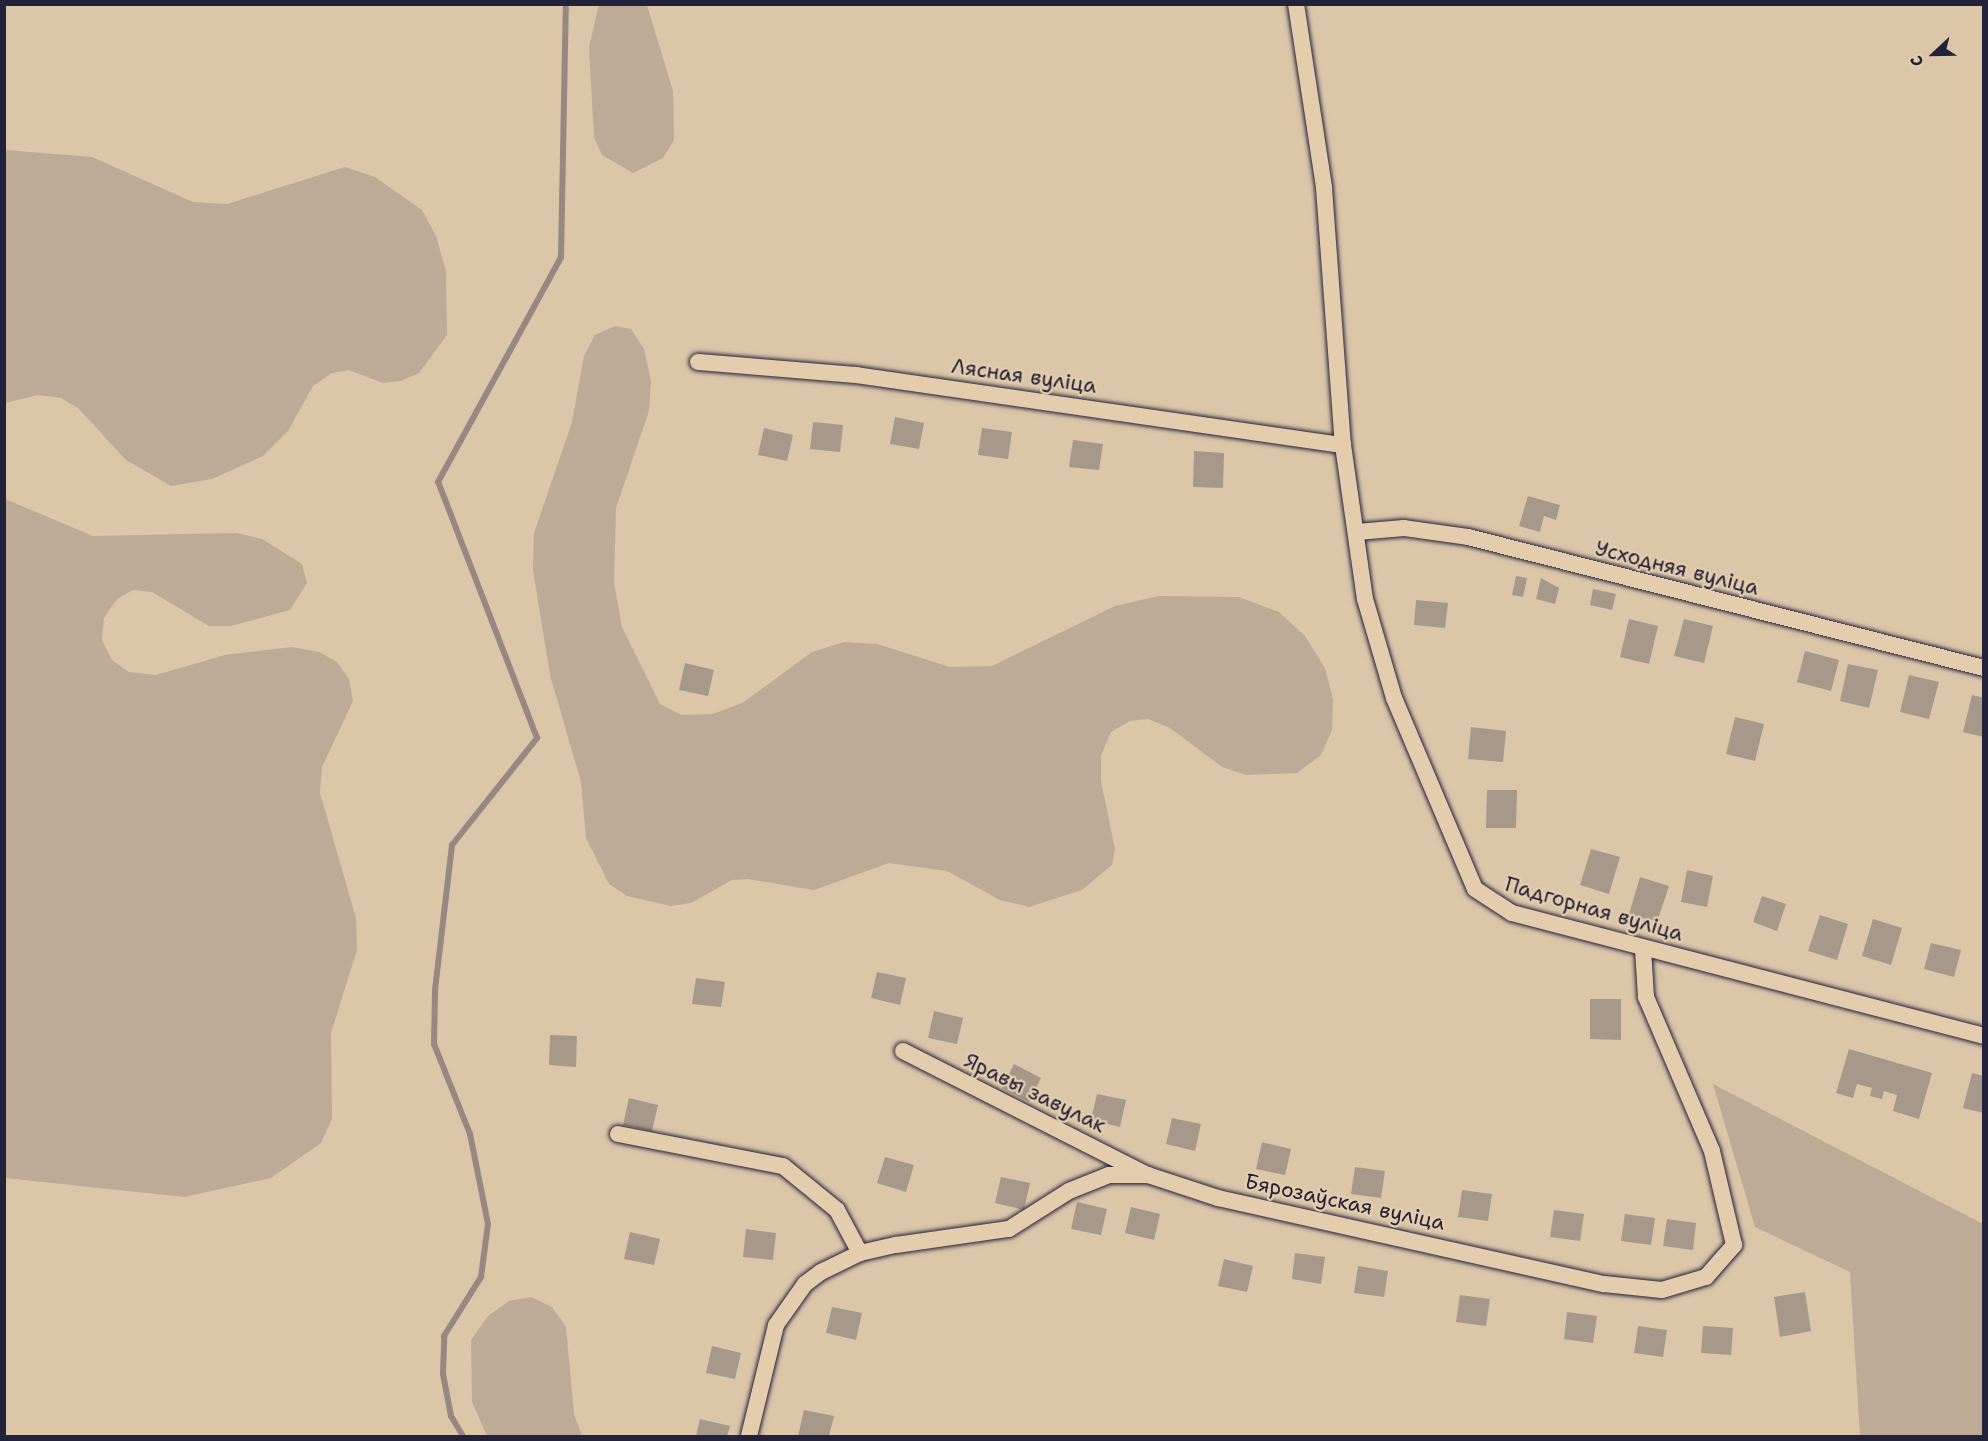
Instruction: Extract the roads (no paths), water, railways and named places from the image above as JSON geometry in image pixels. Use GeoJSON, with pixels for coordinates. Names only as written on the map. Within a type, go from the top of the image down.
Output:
{"type":"FeatureCollection","features":[{"type":"Feature","properties":{"kind":"street","name":"Падгорная вуліца"},"geometry":{"type":"LineString","coordinates":[[1296,4],[1324,188],[1343,445],[1374,639],[1475,889],[1512,913],[1983,1036]]}},
{"type":"Feature","properties":{"kind":"street","name":"Лясная вуліца"},"geometry":{"type":"LineString","coordinates":[[698,362],[856,375],[1343,445]]}},
{"type":"Feature","properties":{"kind":"street","name":"Усходняя вуліца"},"geometry":{"type":"LineString","coordinates":[[1357,532],[1404,528],[1467,537],[1983,668]]}},
{"type":"Feature","properties":{"kind":"street","name":"Бярозаўская вуліца"},"geometry":{"type":"LineString","coordinates":[[749,1437],[776,1325],[805,1284],[860,1253],[998,1232],[1089,1181],[1148,1175],[1218,1198],[1604,1284],[1662,1290],[1697,1281],[1723,1262],[1734,1245],[1712,1151],[1646,997],[1643,949]]}},
{"type":"Feature","properties":{"kind":"street","name":"Яравы завулак"},"geometry":{"type":"LineString","coordinates":[[903,1051],[1148,1175]]}},
{"type":"Feature","properties":{"kind":"street"},"geometry":{"type":"LineString","coordinates":[[618,1134],[783,1166],[837,1210],[860,1253]]}},
{"type":"Feature","properties":{"kind":"waterway"},"geometry":{"type":"LineString","coordinates":[[463,1436],[451,1416],[443,1374],[444,1336],[481,1277],[488,1224],[470,1134],[434,1044],[435,990],[452,845],[537,738],[438,482],[561,257],[566,4]]}}]}
